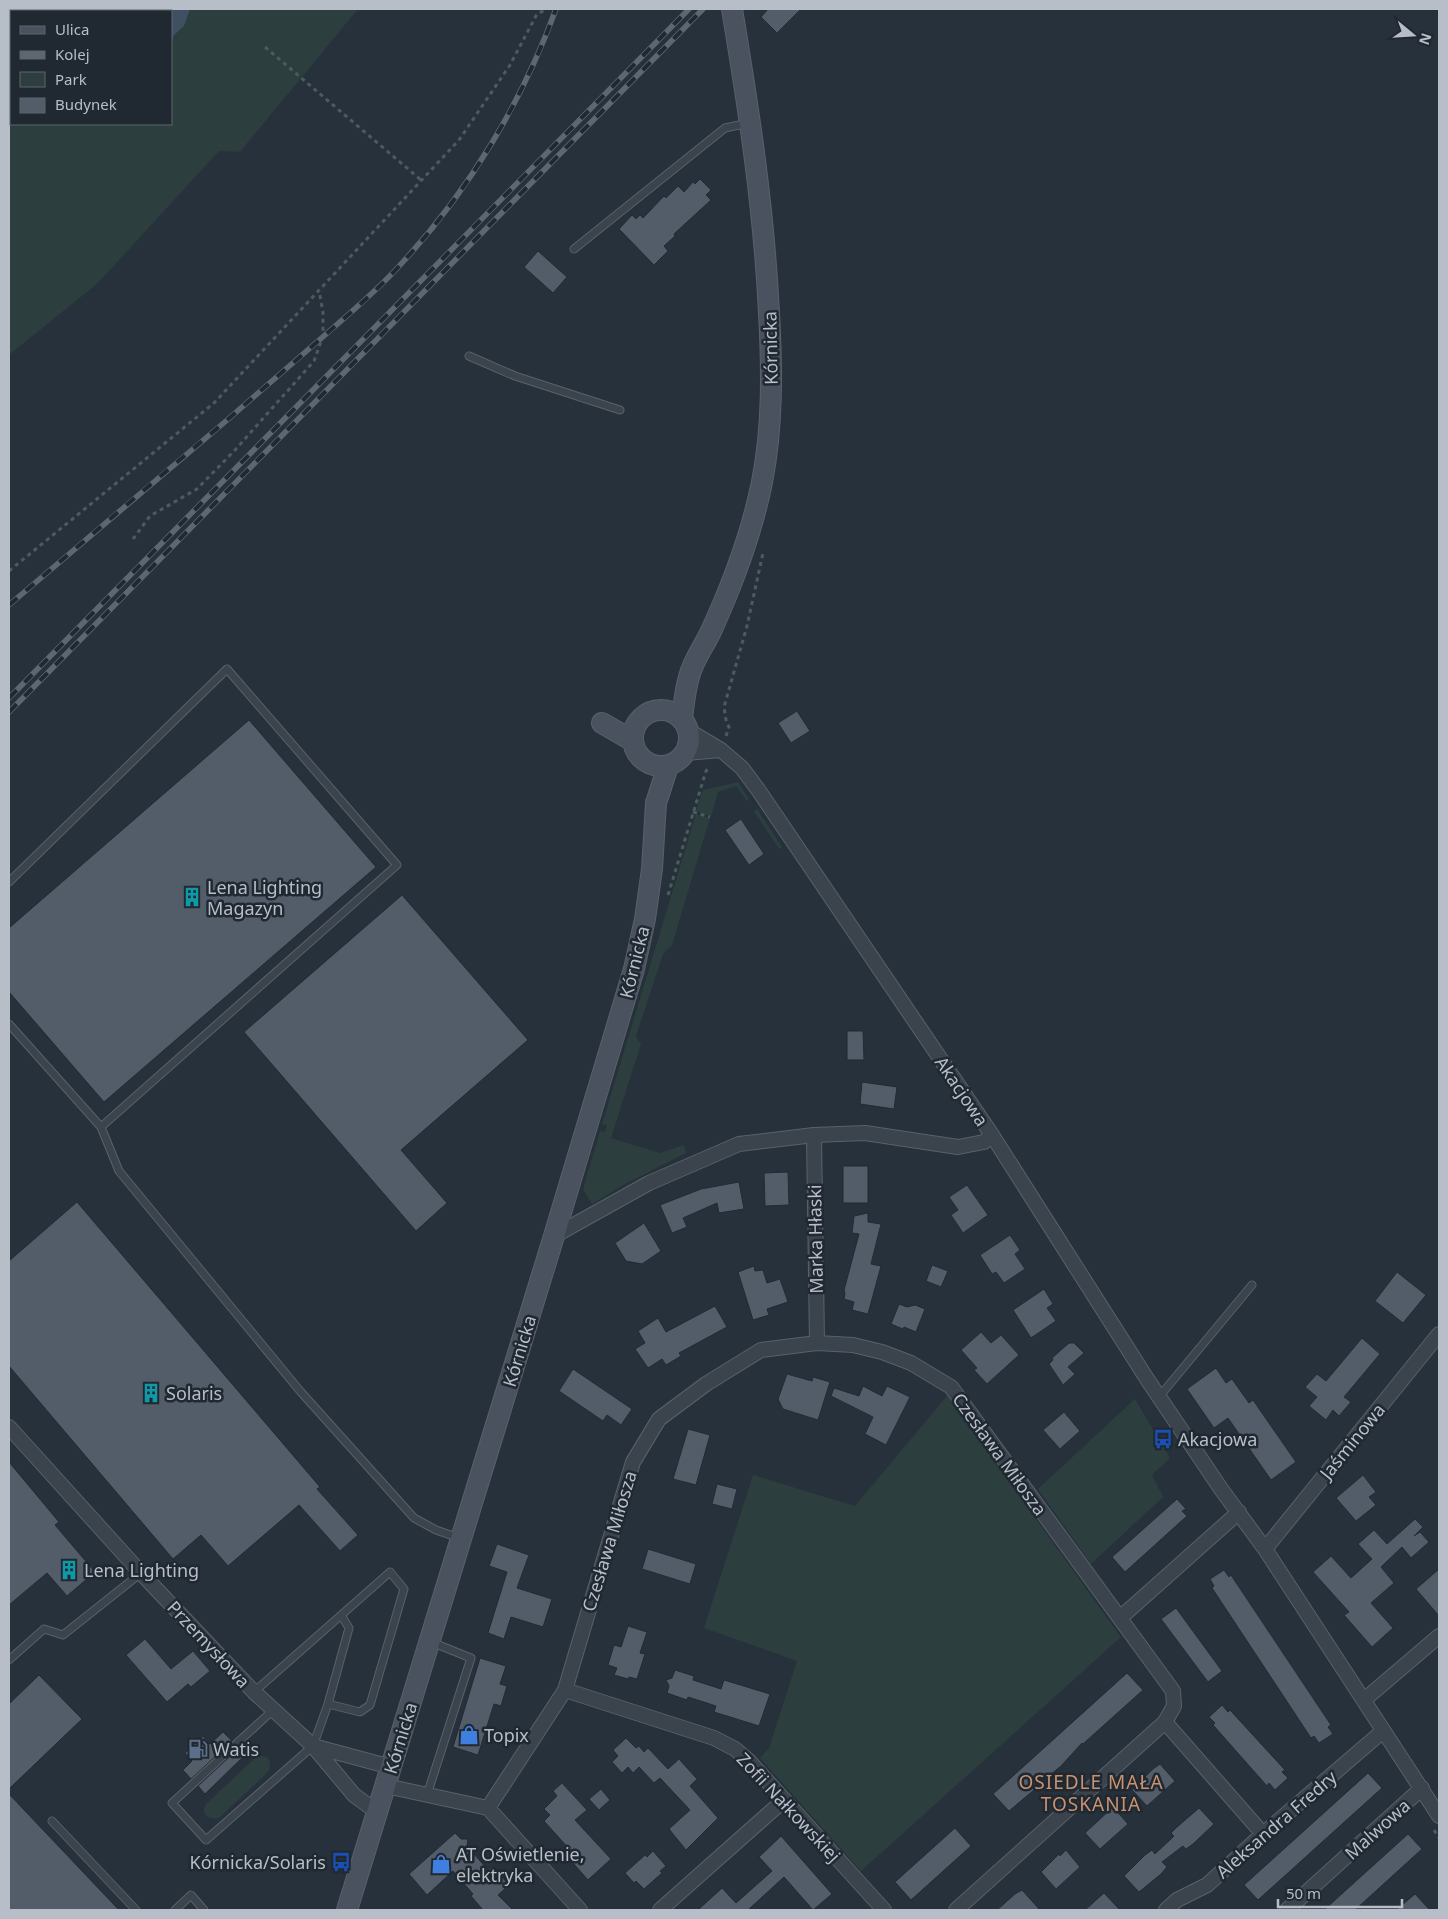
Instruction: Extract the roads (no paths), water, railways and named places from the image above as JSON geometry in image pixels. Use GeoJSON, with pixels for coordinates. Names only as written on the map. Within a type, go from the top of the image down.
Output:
{"type":"FeatureCollection","features":[{"type":"Feature","properties":{"kind":"street","name":"Kórnicka"},"geometry":{"type":"LineString","coordinates":[[689,676],[715,622],[750,528],[762,484],[769,441],[771,350],[764,226],[752,123],[732,9]]}},
{"type":"Feature","properties":{"kind":"street"},"geometry":{"type":"LineString","coordinates":[[655,710],[689,676]]}},
{"type":"Feature","properties":{"kind":"street"},"geometry":{"type":"LineString","coordinates":[[646,762],[657,766],[668,766],[678,761],[686,753],[689,742],[685,724],[689,676]]}},
{"type":"Feature","properties":{"kind":"street"},"geometry":{"type":"LineString","coordinates":[[656,803],[646,762],[635,749],[635,732],[645,714],[655,710],[665,709],[674,712],[685,724]]}},
{"type":"Feature","properties":{"kind":"street","name":"Akacjowa"},"geometry":{"type":"LineString","coordinates":[[685,724],[742,768],[759,790],[992,1135],[1159,1397],[1264,1549],[1439,1816]]}},
{"type":"Feature","properties":{"kind":"street"},"geometry":{"type":"LineString","coordinates":[[686,753],[721,750]]}},
{"type":"Feature","properties":{"kind":"street"},"geometry":{"type":"LineString","coordinates":[[656,803],[668,766]]}},
{"type":"Feature","properties":{"kind":"street","name":"Kórnicka"},"geometry":{"type":"LineString","coordinates":[[340,1910],[349,1901],[389,1776],[634,969],[646,911],[652,869],[656,803]]}},
{"type":"Feature","properties":{"kind":"street"},"geometry":{"type":"LineString","coordinates":[[554,1236],[649,1183],[740,1144],[814,1135],[865,1133],[958,1147],[984,1142],[992,1135]]}},
{"type":"Feature","properties":{"kind":"street","name":"Marka Hłaski"},"geometry":{"type":"LineString","coordinates":[[814,1135],[817,1343]]}},
{"type":"Feature","properties":{"kind":"street","name":"Jaśminowa"},"geometry":{"type":"LineString","coordinates":[[1264,1549],[1439,1334]]}},
{"type":"Feature","properties":{"kind":"street","name":"Czesława Miłosza"},"geometry":{"type":"LineString","coordinates":[[488,1808],[564,1690],[633,1462],[660,1419],[706,1384],[762,1350],[817,1343],[853,1345],[882,1352],[911,1362],[951,1387],[1174,1691],[1174,1706],[1165,1722]]}},
{"type":"Feature","properties":{"kind":"street","name":"Przemysłowa"},"geometry":{"type":"LineString","coordinates":[[9,1427],[141,1573],[272,1711],[313,1746],[354,1795],[377,1812]]}},
{"type":"Feature","properties":{"kind":"street"},"geometry":{"type":"LineString","coordinates":[[1120,1618],[1238,1512]]}},
{"type":"Feature","properties":{"kind":"street"},"geometry":{"type":"LineString","coordinates":[[1364,1700],[1439,1636]]}},
{"type":"Feature","properties":{"kind":"street","name":"Zofii Nałkowskiej"},"geometry":{"type":"LineString","coordinates":[[564,1690],[714,1738],[735,1749],[749,1761],[884,1910]]}},
{"type":"Feature","properties":{"kind":"street"},"geometry":{"type":"LineString","coordinates":[[956,1910],[1165,1722],[1263,1834]]}},
{"type":"Feature","properties":{"kind":"street","name":"Aleksandra Fredry"},"geometry":{"type":"LineString","coordinates":[[1166,1910],[1177,1900],[1207,1885],[1263,1834],[1383,1731]]}},
{"type":"Feature","properties":{"kind":"street","name":"Przemysłowa"},"geometry":{"type":"LineString","coordinates":[[313,1746],[389,1776],[427,1795],[488,1808]]}},
{"type":"Feature","properties":{"kind":"street","name":"Malwowa"},"geometry":{"type":"LineString","coordinates":[[1287,1910],[1422,1788]]}},
{"type":"Feature","properties":{"kind":"street"},"geometry":{"type":"LineString","coordinates":[[660,1910],[784,1800]]}},
{"type":"Feature","properties":{"kind":"street"},"geometry":{"type":"LineString","coordinates":[[488,1808],[580,1910]]}},
{"type":"Feature","properties":{"kind":"lane"},"geometry":{"type":"LineString","coordinates":[[574,248],[725,128],[752,123]]}},
{"type":"Feature","properties":{"kind":"lane"},"geometry":{"type":"LineString","coordinates":[[469,356],[515,376],[620,410]]}},
{"type":"Feature","properties":{"kind":"lane"},"geometry":{"type":"LineString","coordinates":[[9,882],[227,669],[397,865],[101,1127]]}},
{"type":"Feature","properties":{"kind":"lane"},"geometry":{"type":"LineString","coordinates":[[9,1024],[101,1127],[119,1171],[300,1391],[414,1518],[436,1530],[461,1539]]}},
{"type":"Feature","properties":{"kind":"lane"},"geometry":{"type":"LineString","coordinates":[[1159,1397],[1252,1285]]}},
{"type":"Feature","properties":{"kind":"lane"},"geometry":{"type":"LineString","coordinates":[[254,1692],[390,1572],[404,1589],[370,1705],[360,1712],[328,1704]]}},
{"type":"Feature","properties":{"kind":"lane"},"geometry":{"type":"LineString","coordinates":[[9,1660],[44,1629],[63,1635],[141,1573]]}},
{"type":"Feature","properties":{"kind":"lane"},"geometry":{"type":"LineString","coordinates":[[272,1711],[172,1803],[206,1840],[313,1746],[328,1704],[349,1628],[341,1615]]}},
{"type":"Feature","properties":{"kind":"lane"},"geometry":{"type":"LineString","coordinates":[[427,1795],[471,1658],[430,1642]]}},
{"type":"Feature","properties":{"kind":"lane"},"geometry":{"type":"LineString","coordinates":[[52,1821],[136,1910]]}},
{"type":"Feature","properties":{"kind":"lane"},"geometry":{"type":"LineString","coordinates":[[175,1910],[191,1895],[204,1910]]}},
{"type":"Feature","properties":{"kind":"water"},"geometry":{"type":"Polygon","coordinates":[[[9,9],[54,9],[10,10],[9,73],[9,9]]]}},
{"type":"Feature","properties":{"kind":"water"},"geometry":{"type":"Polygon","coordinates":[[[190,9],[184,26],[174,35],[172,41],[172,10],[107,10],[190,9]]]}},
{"type":"Feature","properties":{"kind":"railway"},"geometry":{"type":"LineString","coordinates":[[9,605],[313,346],[392,274],[426,236],[449,206],[491,144],[527,78],[556,9]]}},
{"type":"Feature","properties":{"kind":"railway"},"geometry":{"type":"LineString","coordinates":[[9,698],[689,9]]}},
{"type":"Feature","properties":{"kind":"railway"},"geometry":{"type":"LineString","coordinates":[[9,712],[703,9]]}},
{"type":"Feature","properties":{"kind":"place","name":"Lena Lighting Magazyn"},"geometry":{"type":"Point","coordinates":[192,897]}},
{"type":"Feature","properties":{"kind":"place","name":"Solaris"},"geometry":{"type":"Point","coordinates":[151,1393]}},
{"type":"Feature","properties":{"kind":"place","name":"Akacjowa"},"geometry":{"type":"Point","coordinates":[1163,1439]}},
{"type":"Feature","properties":{"kind":"place","name":"Lena Lighting"},"geometry":{"type":"Point","coordinates":[69,1570]}},
{"type":"Feature","properties":{"kind":"place","name":"Topix"},"geometry":{"type":"Point","coordinates":[469,1735]}},
{"type":"Feature","properties":{"kind":"place","name":"Watis"},"geometry":{"type":"Point","coordinates":[198,1749]}},
{"type":"Feature","properties":{"kind":"place","name":"Kórnicka/Solaris"},"geometry":{"type":"Point","coordinates":[341,1862]}},
{"type":"Feature","properties":{"kind":"place","name":"AT Oświetlenie, elektryka"},"geometry":{"type":"Point","coordinates":[441,1864]}},
{"type":"Feature","properties":{"kind":"district","name":"OSIEDLE MAŁA TOSKANIA"},"geometry":{"type":"Point","coordinates":[1091,1793]}}]}
